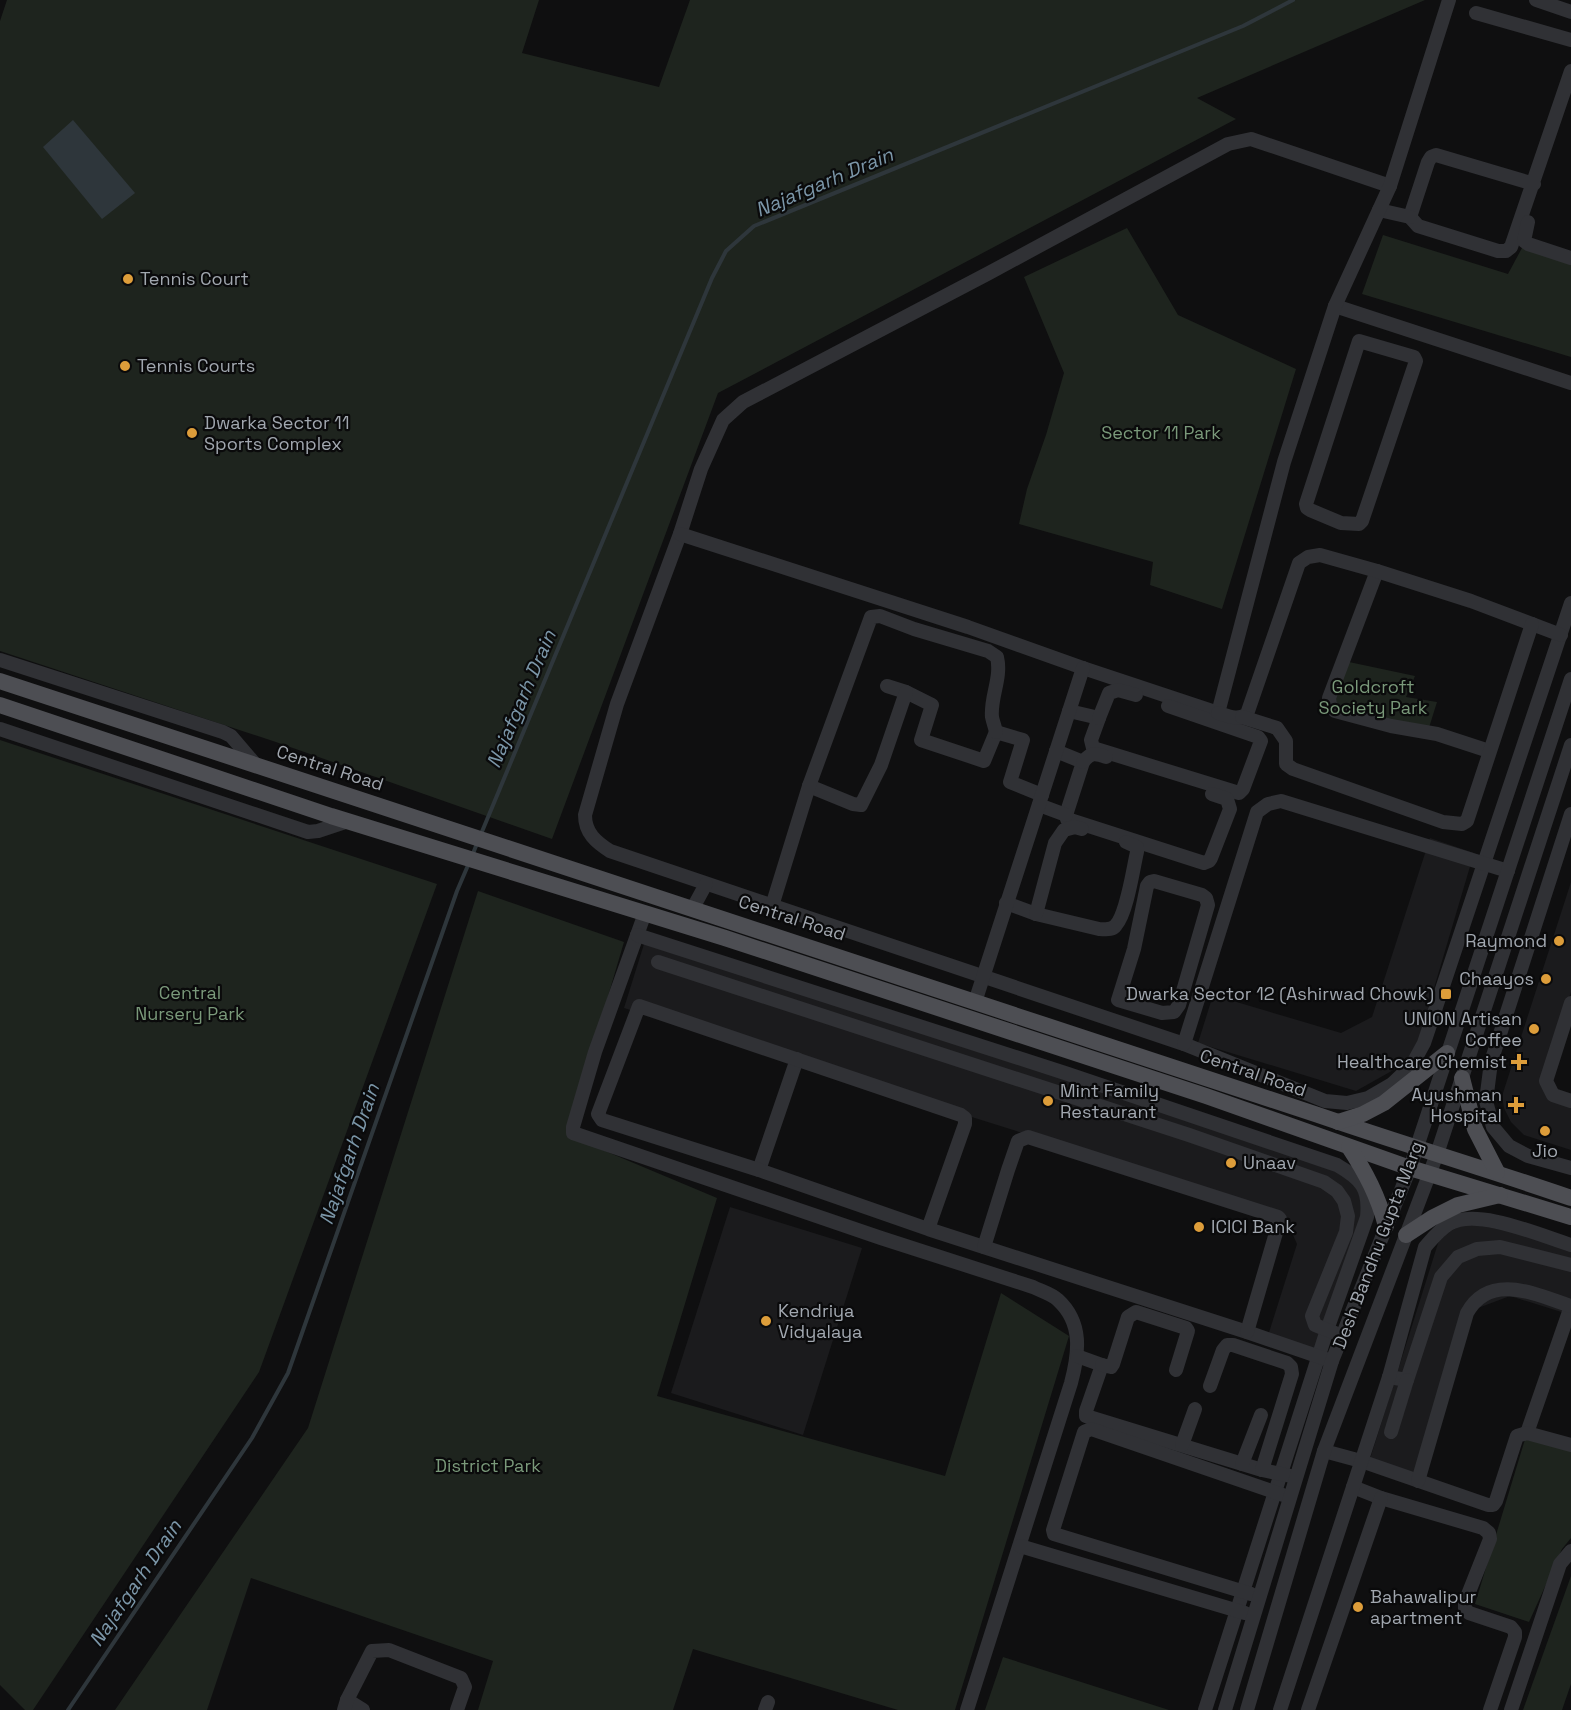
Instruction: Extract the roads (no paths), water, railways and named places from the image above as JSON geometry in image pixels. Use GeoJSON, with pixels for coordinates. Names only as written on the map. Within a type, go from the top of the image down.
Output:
{"type":"FeatureCollection","features":[{"type":"Feature","properties":{"kind":"main road","name":"Central Road"},"geometry":{"type":"LineString","coordinates":[[0,681],[694,906],[976,999],[1416,1149],[1497,1172],[1571,1198]]}},
{"type":"Feature","properties":{"kind":"main road","name":"Central Road"},"geometry":{"type":"LineString","coordinates":[[0,705],[348,821],[645,913],[1195,1093],[1410,1168],[1571,1217]]}},
{"type":"Feature","properties":{"kind":"main road"},"geometry":{"type":"LineString","coordinates":[[1338,1122],[1364,1114],[1384,1103],[1448,1053]]}},
{"type":"Feature","properties":{"kind":"main road"},"geometry":{"type":"LineString","coordinates":[[1462,1078],[1475,1129],[1497,1172]]}},
{"type":"Feature","properties":{"kind":"main road"},"geometry":{"type":"LineString","coordinates":[[1349,1147],[1369,1177],[1380,1203],[1386,1226]]}},
{"type":"Feature","properties":{"kind":"main road"},"geometry":{"type":"LineString","coordinates":[[1406,1235],[1458,1205],[1501,1195]]}},
{"type":"Feature","properties":{"kind":"street"},"geometry":{"type":"LineString","coordinates":[[1218,713],[1284,462],[1335,306],[1390,186],[1449,0]]}},
{"type":"Feature","properties":{"kind":"street"},"geometry":{"type":"LineString","coordinates":[[1536,0],[1571,12]]}},
{"type":"Feature","properties":{"kind":"street"},"geometry":{"type":"LineString","coordinates":[[1476,13],[1571,40]]}},
{"type":"Feature","properties":{"kind":"street"},"geometry":{"type":"LineString","coordinates":[[1379,210],[1410,217],[1418,226],[1506,252],[1511,247],[1534,184],[1571,71]]}},
{"type":"Feature","properties":{"kind":"street"},"geometry":{"type":"LineString","coordinates":[[1571,100],[1524,235],[1524,241],[1571,258]]}},
{"type":"Feature","properties":{"kind":"street"},"geometry":{"type":"LineString","coordinates":[[1390,186],[1251,139],[1228,144],[743,402],[723,420],[701,469],[680,534],[617,704],[587,807],[585,822],[589,833],[597,843],[610,851],[1184,1044],[1325,1101],[1347,1103],[1368,1098],[1392,1084],[1412,1065],[1424,1043],[1571,603]]}},
{"type":"Feature","properties":{"kind":"street"},"geometry":{"type":"LineString","coordinates":[[1410,217],[1428,162],[1436,154],[1534,184]]}},
{"type":"Feature","properties":{"kind":"street"},"geometry":{"type":"LineString","coordinates":[[1335,306],[1571,383]]}},
{"type":"Feature","properties":{"kind":"street"},"geometry":{"type":"LineString","coordinates":[[1359,341],[1416,358],[1362,521],[1359,524],[1341,523],[1310,510],[1306,504],[1359,341],[1370,317]]}},
{"type":"Feature","properties":{"kind":"street"},"geometry":{"type":"LineString","coordinates":[[680,534],[957,623],[1218,713],[1231,717],[1242,717],[1277,728],[1286,741],[1286,764],[1293,769],[1443,822],[1462,824],[1467,821],[1532,624]]}},
{"type":"Feature","properties":{"kind":"street"},"geometry":{"type":"LineString","coordinates":[[1242,717],[1247,714],[1299,563],[1308,557],[1320,555],[1377,571],[1561,635]]}},
{"type":"Feature","properties":{"kind":"street"},"geometry":{"type":"LineString","coordinates":[[1377,571],[1329,698],[1330,705],[1335,711],[1346,715],[1391,726],[1430,732],[1489,751]]}},
{"type":"Feature","properties":{"kind":"street"},"geometry":{"type":"LineString","coordinates":[[772,906],[809,786],[871,616],[880,616],[914,629],[988,651],[998,657],[1000,668],[992,717],[996,732],[984,761],[921,740],[932,705],[906,692],[887,686]]}},
{"type":"Feature","properties":{"kind":"street"},"geometry":{"type":"LineString","coordinates":[[0,660],[223,732],[231,736],[255,764]]}},
{"type":"Feature","properties":{"kind":"street"},"geometry":{"type":"LineString","coordinates":[[976,999],[1083,668]]}},
{"type":"Feature","properties":{"kind":"street","name":"Desh Bandhu Gupta Marg"},"geometry":{"type":"LineString","coordinates":[[1224,1710],[1259,1596],[1288,1476],[1326,1359],[1342,1335],[1410,1168],[1571,679]]}},
{"type":"Feature","properties":{"kind":"street"},"geometry":{"type":"LineString","coordinates":[[1118,690],[1258,737],[1261,745],[1243,789],[1235,793],[1093,748],[1091,740],[1099,718],[1109,693],[1118,690]]}},
{"type":"Feature","properties":{"kind":"street"},"geometry":{"type":"LineString","coordinates":[[809,786],[853,804],[861,805],[881,765],[906,692]]}},
{"type":"Feature","properties":{"kind":"street"},"geometry":{"type":"LineString","coordinates":[[1069,711],[1099,718]]}},
{"type":"Feature","properties":{"kind":"street"},"geometry":{"type":"LineString","coordinates":[[0,729],[308,832],[348,821]]}},
{"type":"Feature","properties":{"kind":"street"},"geometry":{"type":"LineString","coordinates":[[996,732],[1023,740],[1010,783],[1066,816],[1070,821],[1204,863],[1211,858],[1230,809],[1227,799],[1095,753],[1090,754],[1083,762],[1066,816]]}},
{"type":"Feature","properties":{"kind":"street","name":"Desh Bandhu Gupta Marg"},"geometry":{"type":"LineString","coordinates":[[1247,1710],[1324,1451],[1437,1154],[1571,745]]}},
{"type":"Feature","properties":{"kind":"street"},"geometry":{"type":"LineString","coordinates":[[1056,751],[1083,762]]}},
{"type":"Feature","properties":{"kind":"street"},"geometry":{"type":"LineString","coordinates":[[1184,1044],[1257,812],[1268,804],[1281,801],[1508,871]]}},
{"type":"Feature","properties":{"kind":"street"},"geometry":{"type":"LineString","coordinates":[[1571,814],[1491,1062],[1486,1101],[1493,1127],[1509,1146],[1528,1156],[1571,1167]]}},
{"type":"Feature","properties":{"kind":"street"},"geometry":{"type":"LineString","coordinates":[[1006,903],[1035,914],[1110,930],[1116,926],[1124,910],[1137,847],[1075,827],[1064,830],[1055,843],[1035,914]]}},
{"type":"Feature","properties":{"kind":"street"},"geometry":{"type":"LineString","coordinates":[[1112,1020],[1118,1000],[1134,949],[1147,886],[1150,882],[1154,881],[1206,898],[1208,905],[1179,1005],[1174,1012],[1162,1013],[1118,1000]]}},
{"type":"Feature","properties":{"kind":"street"},"geometry":{"type":"LineString","coordinates":[[694,906],[706,884]]}},
{"type":"Feature","properties":{"kind":"street"},"geometry":{"type":"LineString","coordinates":[[645,913],[595,1052],[573,1133],[1033,1287],[1057,1299],[1071,1316],[1078,1335],[1077,1356],[1071,1383],[967,1710]]}},
{"type":"Feature","properties":{"kind":"street"},"geometry":{"type":"LineString","coordinates":[[637,935],[1337,1165],[1354,1175],[1363,1185],[1369,1200],[1367,1217],[1328,1330],[1326,1359],[928,1229],[759,1170],[602,1120],[598,1114],[639,1006],[965,1118],[965,1124],[928,1229]]}},
{"type":"Feature","properties":{"kind":"street"},"geometry":{"type":"LineString","coordinates":[[658,962],[1223,1146],[1324,1182],[1337,1191],[1344,1200],[1348,1216],[1346,1232],[1312,1316],[1315,1325],[1342,1335]]}},
{"type":"Feature","properties":{"kind":"street"},"geometry":{"type":"LineString","coordinates":[[774,999],[780,982]]}},
{"type":"Feature","properties":{"kind":"street"},"geometry":{"type":"LineString","coordinates":[[1571,1003],[1566,1032],[1546,1081],[1553,1095],[1571,1101]]}},
{"type":"Feature","properties":{"kind":"street"},"geometry":{"type":"LineString","coordinates":[[1008,1076],[1014,1057]]}},
{"type":"Feature","properties":{"kind":"street"},"geometry":{"type":"LineString","coordinates":[[759,1170],[797,1059]]}},
{"type":"Feature","properties":{"kind":"street"},"geometry":{"type":"LineString","coordinates":[[984,1247],[1018,1141],[1028,1137],[1269,1214],[1278,1217],[1280,1224],[1246,1332]]}},
{"type":"Feature","properties":{"kind":"street"},"geometry":{"type":"LineString","coordinates":[[1280,1710],[1389,1377],[1425,1247],[1450,1223],[1466,1219],[1488,1219],[1571,1245]]}},
{"type":"Feature","properties":{"kind":"street"},"geometry":{"type":"LineString","coordinates":[[1391,1432],[1442,1277],[1458,1257],[1477,1249],[1500,1247],[1571,1265]]}},
{"type":"Feature","properties":{"kind":"street"},"geometry":{"type":"LineString","coordinates":[[1412,1478],[1467,1313],[1471,1306],[1483,1296],[1507,1288],[1520,1289],[1571,1306],[1527,1433]]}},
{"type":"Feature","properties":{"kind":"street"},"geometry":{"type":"LineString","coordinates":[[1077,1356],[1111,1367],[1128,1317],[1136,1312],[1186,1328],[1188,1334],[1176,1370]]}},
{"type":"Feature","properties":{"kind":"street"},"geometry":{"type":"LineString","coordinates":[[1210,1386],[1227,1345],[1244,1348],[1287,1363],[1291,1367],[1292,1374],[1262,1470]]}},
{"type":"Feature","properties":{"kind":"street"},"geometry":{"type":"LineString","coordinates":[[1102,1365],[1086,1416],[1288,1476]]}},
{"type":"Feature","properties":{"kind":"street"},"geometry":{"type":"LineString","coordinates":[[1389,1377],[1407,1380]]}},
{"type":"Feature","properties":{"kind":"street"},"geometry":{"type":"LineString","coordinates":[[1182,1445],[1195,1409]]}},
{"type":"Feature","properties":{"kind":"street"},"geometry":{"type":"LineString","coordinates":[[1242,1464],[1261,1415]]}},
{"type":"Feature","properties":{"kind":"street"},"geometry":{"type":"LineString","coordinates":[[1053,1530],[1084,1432],[1091,1429],[1283,1495],[1244,1592],[1205,1710]]}},
{"type":"Feature","properties":{"kind":"street"},"geometry":{"type":"LineString","coordinates":[[1324,1451],[1493,1505],[1517,1436],[1527,1433],[1571,1445]]}},
{"type":"Feature","properties":{"kind":"street"},"geometry":{"type":"LineString","coordinates":[[1353,1487],[1483,1528],[1488,1533],[1490,1539],[1465,1602],[1466,1609],[1469,1613],[1511,1627],[1515,1632],[1490,1710]]}},
{"type":"Feature","properties":{"kind":"street"},"geometry":{"type":"LineString","coordinates":[[1308,1710],[1382,1498]]}},
{"type":"Feature","properties":{"kind":"street"},"geometry":{"type":"LineString","coordinates":[[1028,1521],[1053,1530],[1057,1536],[1259,1596]]}},
{"type":"Feature","properties":{"kind":"street"},"geometry":{"type":"LineString","coordinates":[[1020,1546],[1253,1616]]}},
{"type":"Feature","properties":{"kind":"street"},"geometry":{"type":"LineString","coordinates":[[1511,1710],[1560,1564],[1571,1551]]}},
{"type":"Feature","properties":{"kind":"street"},"geometry":{"type":"LineString","coordinates":[[363,1710],[345,1705],[372,1651],[389,1650],[462,1678],[465,1687],[457,1710]]}},
{"type":"Feature","properties":{"kind":"waterway","name":"Najafgarh Drain"},"geometry":{"type":"LineString","coordinates":[[481,834],[712,278],[726,251],[754,226],[1243,26],[1293,0]]}},
{"type":"Feature","properties":{"kind":"waterway","name":"Najafgarh Drain"},"geometry":{"type":"LineString","coordinates":[[472,856],[478,841]]}},
{"type":"Feature","properties":{"kind":"waterway","name":"Najafgarh Drain"},"geometry":{"type":"LineString","coordinates":[[68,1710],[252,1438],[288,1373],[457,891],[469,863]]}},
{"type":"Feature","properties":{"kind":"place","name":"Tennis Court"},"geometry":{"type":"Point","coordinates":[128,279]}},
{"type":"Feature","properties":{"kind":"place","name":"Tennis Courts"},"geometry":{"type":"Point","coordinates":[125,366]}},
{"type":"Feature","properties":{"kind":"place","name":"Dwarka Sector 11 Sports Complex"},"geometry":{"type":"Point","coordinates":[192,433]}},
{"type":"Feature","properties":{"kind":"place","name":"Raymond"},"geometry":{"type":"Point","coordinates":[1559,941]}},
{"type":"Feature","properties":{"kind":"place","name":"Chaayos"},"geometry":{"type":"Point","coordinates":[1546,979]}},
{"type":"Feature","properties":{"kind":"place","name":"Dwarka Sector 12 (Ashirwad Chowk)"},"geometry":{"type":"Point","coordinates":[1446,994]}},
{"type":"Feature","properties":{"kind":"place","name":"UNION Artisan Coffee"},"geometry":{"type":"Point","coordinates":[1534,1029]}},
{"type":"Feature","properties":{"kind":"place","name":"Healthcare Chemist"},"geometry":{"type":"Point","coordinates":[1519,1062]}},
{"type":"Feature","properties":{"kind":"place","name":"Mint Family Restaurant"},"geometry":{"type":"Point","coordinates":[1048,1101]}},
{"type":"Feature","properties":{"kind":"place","name":"Ayushman Hospital"},"geometry":{"type":"Point","coordinates":[1516,1105]}},
{"type":"Feature","properties":{"kind":"place","name":"Jio"},"geometry":{"type":"Point","coordinates":[1545,1131]}},
{"type":"Feature","properties":{"kind":"place","name":"Unaav"},"geometry":{"type":"Point","coordinates":[1231,1163]}},
{"type":"Feature","properties":{"kind":"place","name":"ICICI Bank"},"geometry":{"type":"Point","coordinates":[1199,1227]}},
{"type":"Feature","properties":{"kind":"place","name":"Kendriya Vidyalaya"},"geometry":{"type":"Point","coordinates":[766,1321]}},
{"type":"Feature","properties":{"kind":"place","name":"Bahawalipur apartment"},"geometry":{"type":"Point","coordinates":[1358,1607]}},
{"type":"Feature","properties":{"kind":"park label","name":"Sector 11 Park"},"geometry":{"type":"Point","coordinates":[1161,433]}},
{"type":"Feature","properties":{"kind":"park label","name":"Goldcroft Society Park"},"geometry":{"type":"Point","coordinates":[1373,697]}},
{"type":"Feature","properties":{"kind":"park label","name":"Central Nursery Park"},"geometry":{"type":"Point","coordinates":[190,1003]}},
{"type":"Feature","properties":{"kind":"park label","name":"District Park"},"geometry":{"type":"Point","coordinates":[488,1466]}}]}
